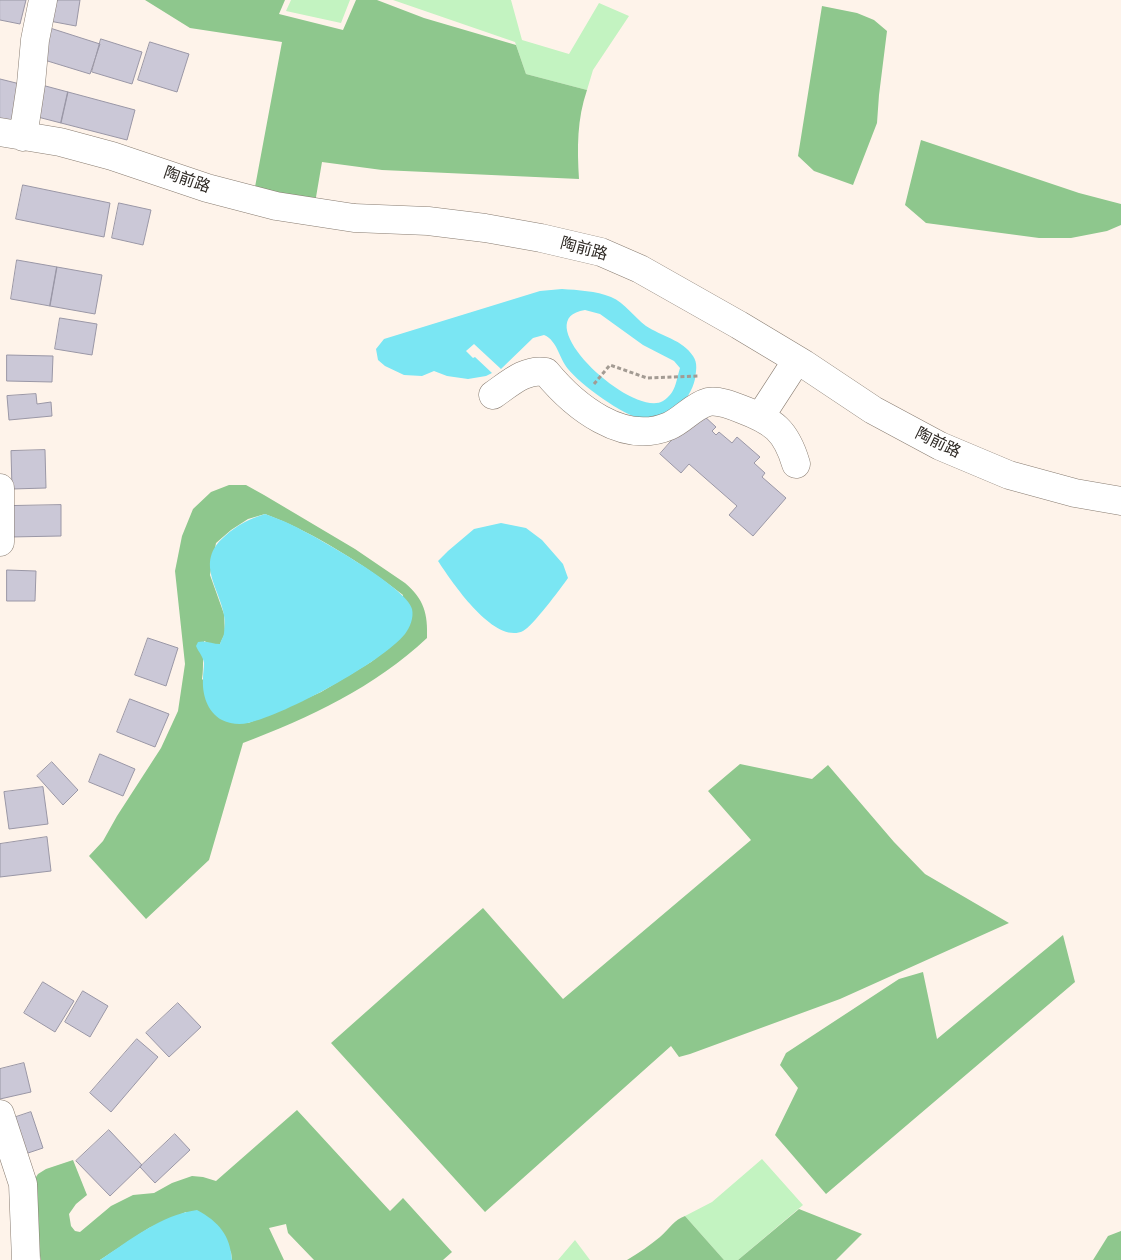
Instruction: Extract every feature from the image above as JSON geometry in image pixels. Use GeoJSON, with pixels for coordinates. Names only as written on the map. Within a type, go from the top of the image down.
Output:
{"type":"FeatureCollection","features":[{"type":"Feature","properties":{"kind":"street"},"geometry":{"type":"LineString","coordinates":[[12,134],[31,84],[35,40],[43,0]]}},
{"type":"Feature","properties":{"kind":"street","name":"陶前路"},"geometry":{"type":"LineString","coordinates":[[12,134],[60,142],[112,156],[207,188],[276,206],[354,218],[428,221],[485,228],[541,238],[601,252],[646,272],[739,325],[797,360],[873,410],[940,446],[1009,475],[1121,502]]}},
{"type":"Feature","properties":{"kind":"street"},"geometry":{"type":"LineString","coordinates":[[760,417],[797,360]]}},
{"type":"Feature","properties":{"kind":"street"},"geometry":{"type":"LineString","coordinates":[[493,396],[523,375],[537,370],[546,372],[555,383],[602,420],[638,432],[656,431],[671,425],[699,405],[710,402],[727,403],[767,420],[776,426],[793,451],[796,464]]}},
{"type":"Feature","properties":{"kind":"street"},"geometry":{"type":"LineString","coordinates":[[0,488],[0,542]]}},
{"type":"Feature","properties":{"kind":"street"},"geometry":{"type":"LineString","coordinates":[[0,1114],[22,1184],[26,1260]]}},
{"type":"Feature","properties":{"kind":"path"},"geometry":{"type":"LineString","coordinates":[[580,404],[610,365],[647,378],[695,375],[706,377],[718,389],[727,403]]}},
{"type":"Feature","properties":{"kind":"green space"},"geometry":{"type":"Polygon","coordinates":[[[145,0],[285,0],[279,14],[343,30],[356,0],[377,0],[424,18],[516,45],[526,74],[587,90],[578,134],[579,179],[382,170],[322,162],[315,203],[255,187],[282,42],[190,28],[145,0]]]}},
{"type":"Feature","properties":{"kind":"green space"},"geometry":{"type":"Polygon","coordinates":[[[291,0],[350,0],[341,23],[286,11],[291,0]]]}},
{"type":"Feature","properties":{"kind":"green space"},"geometry":{"type":"Polygon","coordinates":[[[393,0],[511,0],[522,40],[569,54],[599,3],[629,16],[593,70],[587,90],[526,74],[515,42],[393,0]]]}},
{"type":"Feature","properties":{"kind":"green space"},"geometry":{"type":"Polygon","coordinates":[[[822,6],[857,13],[874,20],[887,31],[877,123],[853,185],[814,171],[798,156],[822,6]]]}},
{"type":"Feature","properties":{"kind":"green space"},"geometry":{"type":"Polygon","coordinates":[[[921,140],[1079,193],[1121,204],[1121,225],[1107,231],[1071,238],[1039,238],[926,223],[905,205],[921,140]]]}},
{"type":"Feature","properties":{"kind":"green space"},"geometry":{"type":"Polygon","coordinates":[[[229,485],[246,485],[355,549],[405,583],[417,595],[421,601],[427,622],[427,638],[386,672],[340,700],[317,712],[243,743],[209,860],[146,919],[89,856],[103,841],[161,748],[178,711],[185,664],[175,571],[182,536],[193,509],[211,492],[229,485]],[[265,514],[248,519],[231,530],[216,543],[210,575],[224,614],[225,633],[220,644],[211,644],[204,641],[202,679],[248,723],[321,692],[371,662],[391,646],[403,595],[337,550],[265,514]]]}},
{"type":"Feature","properties":{"kind":"green space"},"geometry":{"type":"Polygon","coordinates":[[[740,764],[812,779],[828,765],[894,842],[925,874],[1009,923],[840,999],[690,1054],[679,1057],[671,1046],[485,1212],[331,1043],[483,908],[563,999],[751,840],[708,791],[740,764]]]}},
{"type":"Feature","properties":{"kind":"green space"},"geometry":{"type":"Polygon","coordinates":[[[1063,935],[1075,982],[826,1194],[775,1135],[798,1088],[780,1065],[786,1053],[899,979],[923,972],[937,1039],[1063,935]]]}},
{"type":"Feature","properties":{"kind":"green space"},"geometry":{"type":"Polygon","coordinates":[[[297,1110],[390,1211],[403,1198],[452,1252],[443,1260],[314,1260],[288,1233],[286,1224],[269,1228],[284,1260],[232,1260],[231,1252],[186,1212],[149,1228],[100,1260],[41,1260],[34,1231],[32,1183],[38,1174],[46,1169],[73,1160],[87,1195],[76,1204],[69,1214],[71,1226],[75,1231],[80,1232],[111,1206],[133,1195],[154,1193],[172,1183],[192,1176],[216,1181],[297,1110]]]}},
{"type":"Feature","properties":{"kind":"green space"},"geometry":{"type":"Polygon","coordinates":[[[762,1159],[803,1205],[738,1260],[724,1260],[685,1216],[712,1202],[762,1159]]]}},
{"type":"Feature","properties":{"kind":"green space"},"geometry":{"type":"Polygon","coordinates":[[[799,1209],[862,1234],[836,1260],[738,1260],[799,1209]]]}},
{"type":"Feature","properties":{"kind":"green space"},"geometry":{"type":"Polygon","coordinates":[[[685,1216],[724,1260],[627,1260],[660,1237],[675,1222],[685,1216]]]}},
{"type":"Feature","properties":{"kind":"green space"},"geometry":{"type":"Polygon","coordinates":[[[1121,1231],[1121,1260],[1093,1260],[1108,1236],[1121,1231]]]}},
{"type":"Feature","properties":{"kind":"green space"},"geometry":{"type":"Polygon","coordinates":[[[575,1240],[590,1260],[558,1260],[575,1240]]]}},
{"type":"Feature","properties":{"kind":"water"},"geometry":{"type":"Polygon","coordinates":[[[574,290],[593,292],[611,297],[621,303],[646,326],[684,346],[695,359],[696,370],[692,387],[683,402],[661,417],[643,419],[635,417],[602,398],[574,375],[565,365],[552,341],[544,335],[533,338],[501,369],[474,344],[466,351],[492,373],[468,379],[447,376],[434,371],[422,376],[404,375],[385,366],[378,360],[376,349],[384,339],[540,291],[574,290]],[[585,310],[570,317],[567,331],[575,347],[590,366],[629,396],[648,403],[663,401],[667,398],[675,386],[680,368],[674,361],[643,345],[600,314],[585,310]]]}},
{"type":"Feature","properties":{"kind":"water"},"geometry":{"type":"Polygon","coordinates":[[[265,514],[318,539],[377,575],[406,599],[412,609],[412,619],[405,634],[393,646],[355,673],[308,699],[265,718],[248,723],[235,724],[217,717],[206,702],[203,690],[204,665],[202,656],[196,646],[198,642],[220,644],[224,634],[225,620],[211,571],[210,559],[215,548],[234,529],[248,520],[265,514]]]}},
{"type":"Feature","properties":{"kind":"water"},"geometry":{"type":"Polygon","coordinates":[[[501,523],[526,528],[542,540],[563,564],[568,578],[527,628],[523,631],[512,633],[499,629],[487,621],[463,596],[438,561],[474,529],[501,523]]]}},
{"type":"Feature","properties":{"kind":"water"},"geometry":{"type":"Polygon","coordinates":[[[197,1210],[211,1219],[222,1230],[229,1243],[232,1260],[100,1260],[158,1223],[171,1217],[197,1210]]]}},
{"type":"Feature","properties":{"kind":"building"},"geometry":{"type":"Polygon","coordinates":[[[0,0],[26,0],[20,24],[0,20],[0,0]]]}},
{"type":"Feature","properties":{"kind":"building"},"geometry":{"type":"Polygon","coordinates":[[[48,0],[80,0],[76,26],[44,20],[48,0]]]}},
{"type":"Feature","properties":{"kind":"building"},"geometry":{"type":"Polygon","coordinates":[[[50,28],[100,44],[90,74],[41,59],[50,28]]]}},
{"type":"Feature","properties":{"kind":"building"},"geometry":{"type":"Polygon","coordinates":[[[101,39],[142,52],[132,84],[92,72],[101,39]]]}},
{"type":"Feature","properties":{"kind":"building"},"geometry":{"type":"Polygon","coordinates":[[[150,42],[189,54],[177,92],[138,80],[150,42]]]}},
{"type":"Feature","properties":{"kind":"building"},"geometry":{"type":"Polygon","coordinates":[[[0,79],[24,85],[14,125],[0,121],[0,79]]]}},
{"type":"Feature","properties":{"kind":"building"},"geometry":{"type":"Polygon","coordinates":[[[38,84],[68,92],[61,123],[30,115],[38,84]]]}},
{"type":"Feature","properties":{"kind":"building"},"geometry":{"type":"Polygon","coordinates":[[[68,92],[135,110],[127,140],[61,123],[68,92]]]}},
{"type":"Feature","properties":{"kind":"building"},"geometry":{"type":"Polygon","coordinates":[[[23,185],[110,203],[104,237],[16,219],[23,185]]]}},
{"type":"Feature","properties":{"kind":"building"},"geometry":{"type":"Polygon","coordinates":[[[119,203],[151,210],[143,245],[112,238],[119,203]]]}},
{"type":"Feature","properties":{"kind":"building"},"geometry":{"type":"Polygon","coordinates":[[[17,260],[57,267],[50,306],[11,299],[17,260]]]}},
{"type":"Feature","properties":{"kind":"building"},"geometry":{"type":"Polygon","coordinates":[[[57,267],[102,275],[95,314],[50,306],[57,267]]]}},
{"type":"Feature","properties":{"kind":"building"},"geometry":{"type":"Polygon","coordinates":[[[60,318],[97,324],[92,355],[55,349],[60,318]]]}},
{"type":"Feature","properties":{"kind":"building"},"geometry":{"type":"Polygon","coordinates":[[[7,355],[53,356],[52,382],[7,381],[7,355]]]}},
{"type":"Feature","properties":{"kind":"building"},"geometry":{"type":"Polygon","coordinates":[[[36,394],[37,404],[51,402],[52,416],[9,420],[7,396],[36,394]]]}},
{"type":"Feature","properties":{"kind":"building"},"geometry":{"type":"Polygon","coordinates":[[[694,415],[703,415],[716,427],[712,431],[716,435],[719,432],[732,443],[737,437],[760,457],[754,463],[765,473],[762,477],[786,498],[753,536],[729,515],[737,506],[689,464],[681,473],[660,454],[694,415]]]}},
{"type":"Feature","properties":{"kind":"building"},"geometry":{"type":"Polygon","coordinates":[[[45,450],[46,488],[12,489],[11,451],[45,450]]]}},
{"type":"Feature","properties":{"kind":"building"},"geometry":{"type":"Polygon","coordinates":[[[61,505],[61,536],[10,537],[10,506],[61,505]]]}},
{"type":"Feature","properties":{"kind":"building"},"geometry":{"type":"Polygon","coordinates":[[[7,570],[36,571],[35,601],[7,601],[7,570]]]}},
{"type":"Feature","properties":{"kind":"building"},"geometry":{"type":"Polygon","coordinates":[[[148,638],[178,648],[166,686],[135,675],[148,638]]]}},
{"type":"Feature","properties":{"kind":"building"},"geometry":{"type":"Polygon","coordinates":[[[130,699],[169,714],[155,747],[117,732],[130,699]]]}},
{"type":"Feature","properties":{"kind":"building"},"geometry":{"type":"Polygon","coordinates":[[[100,754],[135,769],[123,796],[89,782],[100,754]]]}},
{"type":"Feature","properties":{"kind":"building"},"geometry":{"type":"Polygon","coordinates":[[[52,762],[78,790],[63,805],[37,776],[52,762]]]}},
{"type":"Feature","properties":{"kind":"building"},"geometry":{"type":"Polygon","coordinates":[[[43,787],[48,824],[9,829],[4,792],[43,787]]]}},
{"type":"Feature","properties":{"kind":"building"},"geometry":{"type":"Polygon","coordinates":[[[47,837],[51,871],[0,877],[0,844],[47,837]]]}},
{"type":"Feature","properties":{"kind":"building"},"geometry":{"type":"Polygon","coordinates":[[[43,982],[74,1001],[55,1032],[24,1013],[43,982]]]}},
{"type":"Feature","properties":{"kind":"building"},"geometry":{"type":"Polygon","coordinates":[[[83,991],[108,1006],[90,1037],[65,1022],[83,991]]]}},
{"type":"Feature","properties":{"kind":"building"},"geometry":{"type":"Polygon","coordinates":[[[178,1003],[201,1027],[169,1057],[146,1033],[178,1003]]]}},
{"type":"Feature","properties":{"kind":"building"},"geometry":{"type":"Polygon","coordinates":[[[137,1039],[158,1057],[111,1112],[90,1093],[137,1039]]]}},
{"type":"Feature","properties":{"kind":"building"},"geometry":{"type":"Polygon","coordinates":[[[24,1063],[31,1092],[0,1099],[0,1069],[24,1063]]]}},
{"type":"Feature","properties":{"kind":"building"},"geometry":{"type":"Polygon","coordinates":[[[31,1112],[43,1148],[19,1156],[7,1120],[31,1112]]]}},
{"type":"Feature","properties":{"kind":"building"},"geometry":{"type":"Polygon","coordinates":[[[109,1130],[142,1165],[110,1196],[76,1161],[109,1130]]]}},
{"type":"Feature","properties":{"kind":"building"},"geometry":{"type":"Polygon","coordinates":[[[175,1134],[190,1150],[155,1183],[140,1167],[175,1134]]]}}]}
